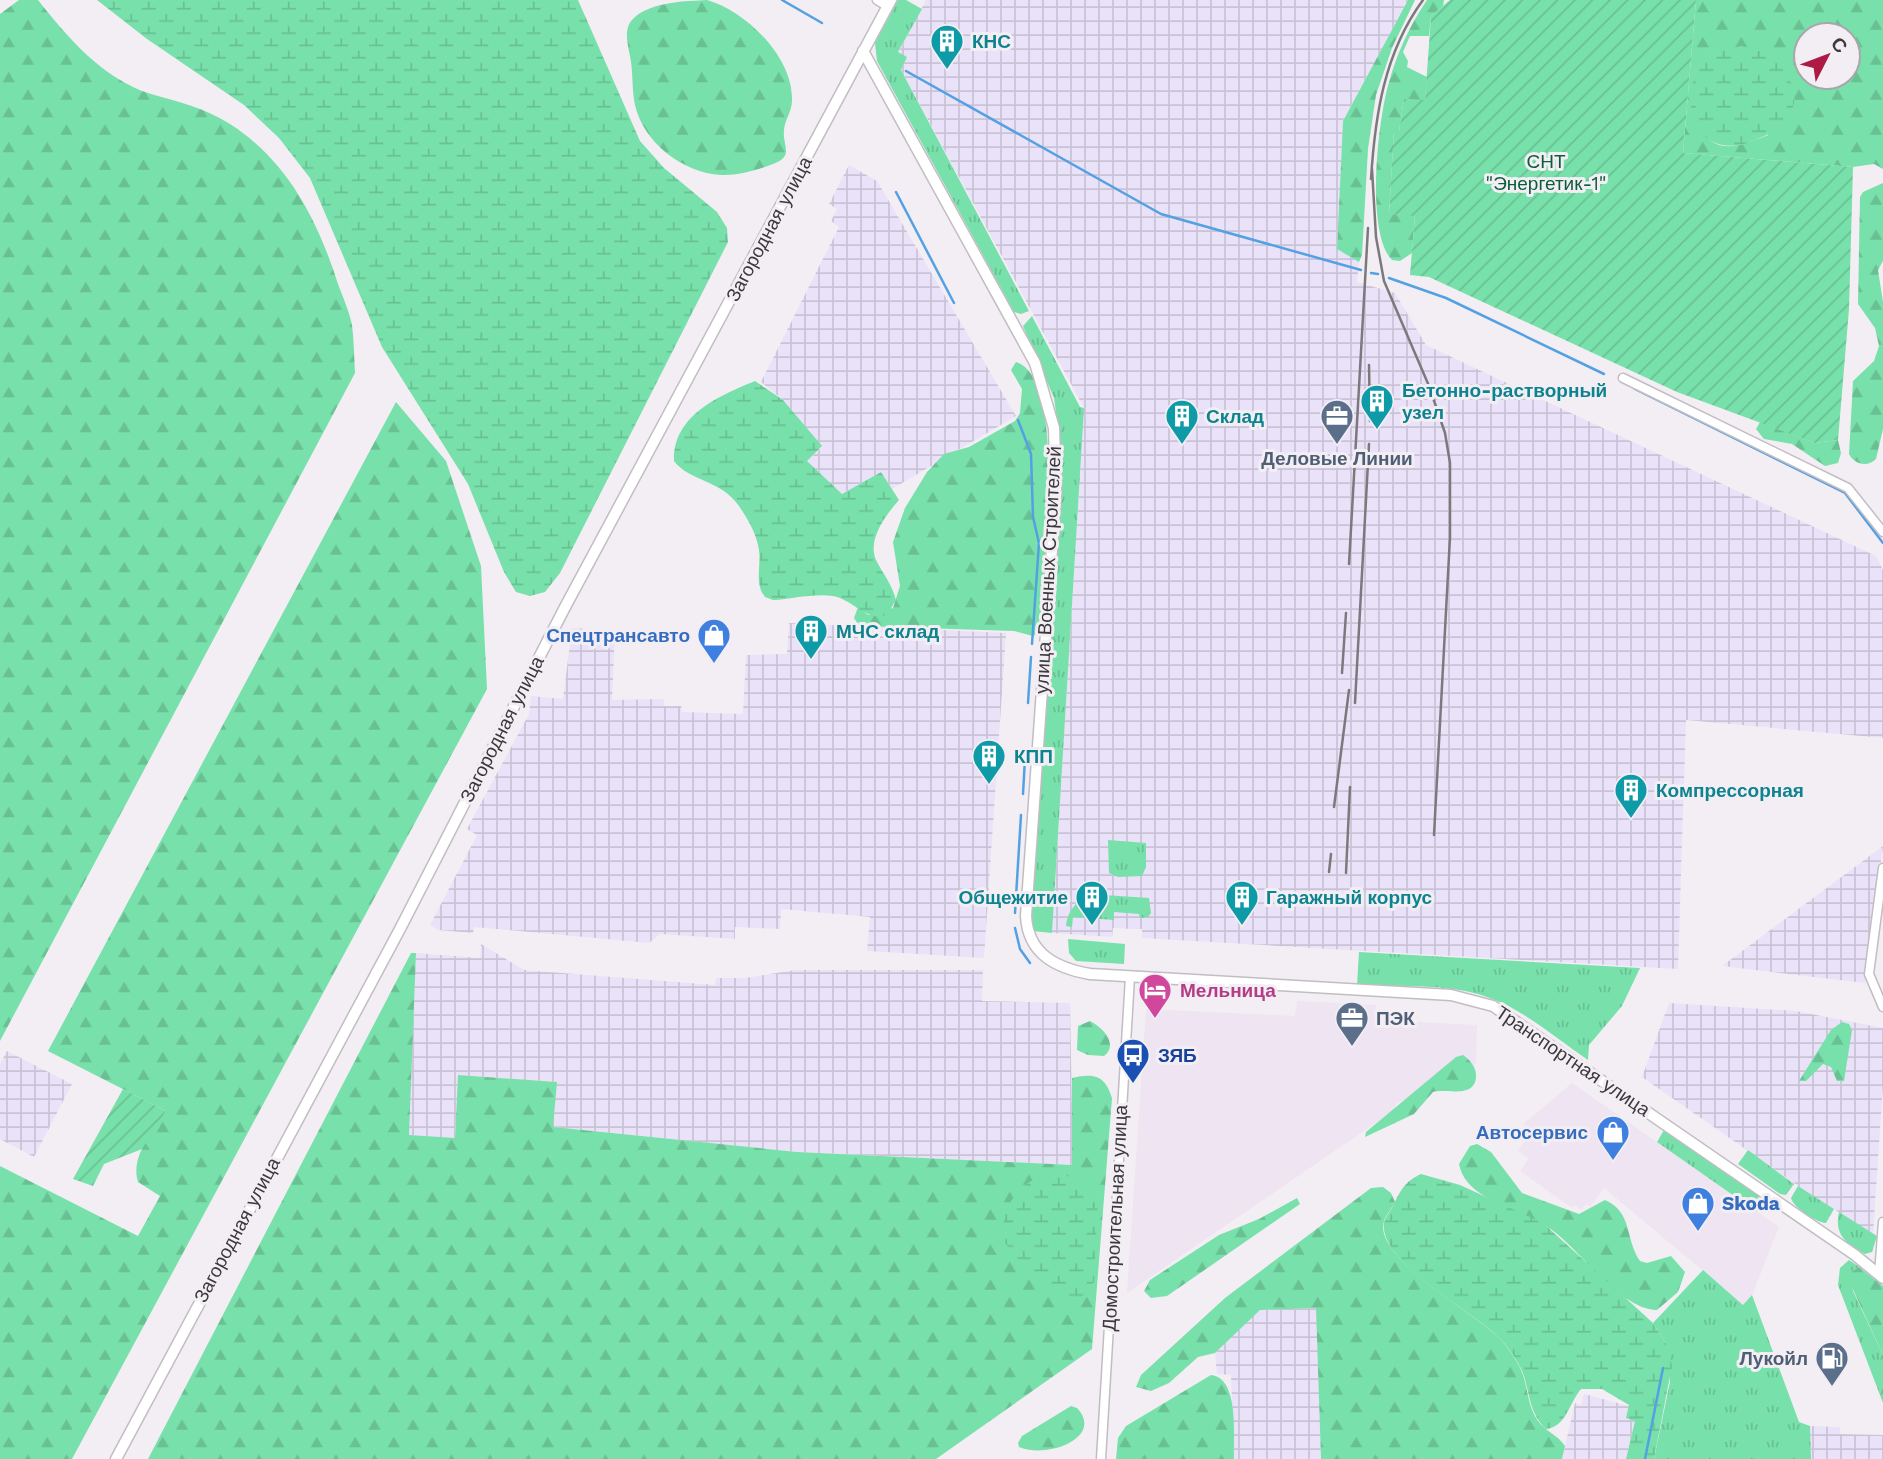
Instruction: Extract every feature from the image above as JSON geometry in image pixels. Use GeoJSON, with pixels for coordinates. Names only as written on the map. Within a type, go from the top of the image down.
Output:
{"type":"FeatureCollection","features":[{"type":"Feature","properties":{"kind":"street"},"geometry":{"type":"LineString","coordinates":[[877,0],[889,3]]}},
{"type":"Feature","properties":{"kind":"street","name":"Загородная улица"},"geometry":{"type":"LineString","coordinates":[[116,1459],[400,929],[546,644],[889,3]]}},
{"type":"Feature","properties":{"kind":"street","name":"улица Военных Строителей"},"geometry":{"type":"LineString","coordinates":[[863,51],[1024,341],[1044,385],[1054,428],[1056,492],[1027,906],[1028,934],[1041,955],[1065,968],[1090,974],[1130,977]]}},
{"type":"Feature","properties":{"kind":"street"},"geometry":{"type":"LineString","coordinates":[[1623,378],[1849,488],[1883,532]]}},
{"type":"Feature","properties":{"kind":"street"},"geometry":{"type":"LineString","coordinates":[[1883,868],[1869,974],[1883,1007]]}},
{"type":"Feature","properties":{"kind":"street","name":"Транспортная улица"},"geometry":{"type":"LineString","coordinates":[[1130,977],[1451,995],[1493,1006],[1881,1276]]}},
{"type":"Feature","properties":{"kind":"street","name":"Домостроительная улица"},"geometry":{"type":"LineString","coordinates":[[1101,1459],[1130,977]]}},
{"type":"Feature","properties":{"kind":"street"},"geometry":{"type":"LineString","coordinates":[[1881,1276],[1883,1222]]}},
{"type":"Feature","properties":{"kind":"shaded area"},"geometry":{"type":"Polygon","coordinates":[[[926,0],[1408,0],[1343,121],[1337,249],[1359,262],[1357,282],[1395,293],[1426,345],[1876,556],[1883,570],[1883,738],[1686,720],[1678,969],[1142,938],[1142,929],[1113,928],[1112,937],[1052,933],[1084,408],[901,70],[907,57],[898,53],[926,0]]]}},
{"type":"Feature","properties":{"kind":"shaded area"},"geometry":{"type":"Polygon","coordinates":[[[849,165],[877,181],[1016,416],[892,489],[881,472],[842,494],[807,461],[822,447],[783,400],[761,382],[839,227],[831,221],[837,209],[829,204],[849,165]]]}},
{"type":"Feature","properties":{"kind":"shaded area"},"geometry":{"type":"Polygon","coordinates":[[[789,623],[1006,633],[984,958],[867,951],[870,917],[781,909],[780,929],[735,927],[735,939],[660,934],[649,943],[474,927],[473,933],[438,930],[430,925],[477,835],[467,829],[529,714],[531,696],[563,699],[572,628],[615,630],[612,700],[664,699],[664,706],[681,706],[682,712],[743,714],[746,655],[787,654],[789,623]]]}},
{"type":"Feature","properties":{"kind":"shaded area"},"geometry":{"type":"Polygon","coordinates":[[[1883,846],[1865,983],[1722,966],[1883,846]]]}},
{"type":"Feature","properties":{"kind":"shaded area"},"geometry":{"type":"Polygon","coordinates":[[[481,944],[524,970],[715,985],[716,978],[745,978],[796,970],[983,970],[982,1001],[1070,1003],[1073,1165],[797,1152],[552,1127],[557,1082],[458,1075],[455,1139],[408,1135],[416,953],[480,958],[481,944]]]}},
{"type":"Feature","properties":{"kind":"shaded area"},"geometry":{"type":"Polygon","coordinates":[[[1297,1001],[1376,1005],[1376,1020],[1477,1025],[1476,1064],[1396,1104],[1393,1111],[1127,1293],[1146,1009],[1295,1016],[1297,1001]]]}},
{"type":"Feature","properties":{"kind":"shaded area"},"geometry":{"type":"Polygon","coordinates":[[[1669,1003],[1796,1011],[1883,1028],[1883,1085],[1873,1234],[1804,1190],[1642,1077],[1669,1003]]]}},
{"type":"Feature","properties":{"kind":"shaded area"},"geometry":{"type":"Polygon","coordinates":[[[7,1051],[72,1084],[34,1157],[0,1139],[0,1064],[7,1051]]]}},
{"type":"Feature","properties":{"kind":"shaded area"},"geometry":{"type":"Polygon","coordinates":[[[1572,1083],[1779,1227],[1752,1295],[1744,1305],[1604,1188],[1590,1207],[1586,1204],[1581,1210],[1575,1205],[1572,1208],[1520,1171],[1529,1159],[1518,1151],[1532,1131],[1523,1124],[1572,1083]]]}},
{"type":"Feature","properties":{"kind":"shaded area"},"geometry":{"type":"Polygon","coordinates":[[[1317,1308],[1321,1459],[1234,1459],[1231,1375],[1217,1374],[1215,1353],[1259,1310],[1317,1308]]]}},
{"type":"Feature","properties":{"kind":"shaded area"},"geometry":{"type":"Polygon","coordinates":[[[1584,1394],[1629,1406],[1635,1421],[1626,1459],[1562,1459],[1575,1403],[1581,1405],[1584,1394]]]}},
{"type":"Feature","properties":{"kind":"shaded area"},"geometry":{"type":"Polygon","coordinates":[[[1810,1426],[1840,1427],[1840,1434],[1883,1435],[1883,1459],[1811,1459],[1810,1426]]]}},
{"type":"Feature","properties":{"kind":"green space"},"geometry":{"type":"Polygon","coordinates":[[[19,0],[38,0],[88,56],[117,78],[151,94],[221,118],[269,156],[298,194],[321,238],[348,309],[352,325],[355,373],[0,1041],[0,14],[19,0]]]}},
{"type":"Feature","properties":{"kind":"green space"},"geometry":{"type":"Polygon","coordinates":[[[97,0],[578,0],[640,141],[664,168],[717,212],[727,228],[728,242],[560,573],[545,592],[530,596],[516,592],[504,572],[468,484],[382,347],[310,178],[279,138],[244,105],[147,39],[97,0]]]}},
{"type":"Feature","properties":{"kind":"green space"},"geometry":{"type":"Polygon","coordinates":[[[707,0],[737,14],[751,25],[776,52],[785,68],[792,104],[784,130],[786,154],[780,161],[747,172],[727,175],[707,173],[679,162],[667,153],[646,131],[639,119],[633,94],[627,38],[631,21],[642,12],[660,5],[707,0]]]}},
{"type":"Feature","properties":{"kind":"green space"},"geometry":{"type":"Polygon","coordinates":[[[898,0],[906,0],[922,9],[898,52],[907,57],[901,70],[1029,311],[1021,314],[1014,312],[877,61],[875,43],[898,0]]]}},
{"type":"Feature","properties":{"kind":"green space"},"geometry":{"type":"Polygon","coordinates":[[[1408,0],[1415,0],[1392,48],[1376,95],[1368,149],[1362,255],[1359,262],[1337,249],[1343,121],[1408,0]]]}},
{"type":"Feature","properties":{"kind":"green space"},"geometry":{"type":"Polygon","coordinates":[[[1427,0],[1444,0],[1443,6],[1431,16],[1429,36],[1410,36],[1403,52],[1408,61],[1407,67],[1427,77],[1425,101],[1404,99],[1399,131],[1394,131],[1389,214],[1415,215],[1412,253],[1400,261],[1392,260],[1384,246],[1379,226],[1376,201],[1378,147],[1392,71],[1415,19],[1427,0]]]}},
{"type":"Feature","properties":{"kind":"green space","name":"СНТ \"Энергетик-1\""},"geometry":{"type":"Polygon","coordinates":[[[1450,0],[1696,0],[1683,153],[1853,167],[1849,309],[1838,440],[1815,443],[1677,392],[1429,277],[1410,275],[1415,216],[1389,214],[1394,130],[1399,131],[1404,99],[1425,100],[1431,16],[1450,0]]]}},
{"type":"Feature","properties":{"kind":"green space"},"geometry":{"type":"Polygon","coordinates":[[[1696,0],[1883,0],[1883,169],[1874,164],[1853,167],[1683,153],[1696,0]],[[1742,46],[1712,55],[1692,109],[1705,134],[1712,141],[1730,146],[1768,135],[1742,46]]]}},
{"type":"Feature","properties":{"kind":"green space"},"geometry":{"type":"Polygon","coordinates":[[[1742,46],[1767,55],[1786,74],[1792,85],[1794,98],[1792,110],[1777,128],[1753,141],[1731,146],[1714,142],[1701,132],[1694,118],[1691,100],[1693,83],[1700,67],[1715,53],[1742,46]]]}},
{"type":"Feature","properties":{"kind":"green space"},"geometry":{"type":"Polygon","coordinates":[[[1883,183],[1883,261],[1878,270],[1883,302],[1883,429],[1876,459],[1861,464],[1849,454],[1853,381],[1874,361],[1879,346],[1875,328],[1858,304],[1860,197],[1863,192],[1883,183]]]}},
{"type":"Feature","properties":{"kind":"green space"},"geometry":{"type":"Polygon","coordinates":[[[1032,316],[1080,407],[1084,408],[1052,933],[1032,931],[1031,919],[1062,455],[1054,398],[1023,326],[1032,316]]]}},
{"type":"Feature","properties":{"kind":"green space"},"geometry":{"type":"Polygon","coordinates":[[[1016,362],[1031,373],[1040,395],[1046,423],[1049,490],[1043,609],[1039,633],[1033,636],[1014,631],[859,626],[854,618],[858,607],[868,615],[893,608],[900,586],[893,542],[905,508],[927,472],[944,454],[969,447],[1015,421],[1020,413],[1022,389],[1011,370],[1016,362]]]}},
{"type":"Feature","properties":{"kind":"green space"},"geometry":{"type":"Polygon","coordinates":[[[755,381],[783,400],[822,446],[807,461],[842,494],[881,472],[899,500],[884,520],[874,544],[876,560],[896,600],[887,615],[873,616],[833,596],[773,600],[765,597],[759,579],[757,540],[739,506],[723,491],[688,473],[674,461],[681,431],[690,419],[713,401],[755,381]]]}},
{"type":"Feature","properties":{"kind":"green space"},"geometry":{"type":"Polygon","coordinates":[[[396,402],[446,461],[481,566],[487,689],[72,1459],[0,1459],[0,1166],[138,1236],[160,1196],[138,1182],[136,1173],[144,1144],[166,1111],[48,1051],[396,402]]]}},
{"type":"Feature","properties":{"kind":"green space"},"geometry":{"type":"Polygon","coordinates":[[[1760,422],[1815,443],[1838,440],[1841,453],[1838,463],[1825,466],[1792,444],[1764,439],[1756,429],[1760,422]]]}},
{"type":"Feature","properties":{"kind":"green space"},"geometry":{"type":"Polygon","coordinates":[[[1108,840],[1146,843],[1146,867],[1142,876],[1118,877],[1109,873],[1108,840]]]}},
{"type":"Feature","properties":{"kind":"green space"},"geometry":{"type":"Polygon","coordinates":[[[1090,896],[1149,898],[1151,913],[1148,917],[1140,918],[1139,914],[1114,912],[1114,920],[1073,917],[1072,927],[1066,926],[1070,912],[1078,902],[1090,896]]]}},
{"type":"Feature","properties":{"kind":"green space"},"geometry":{"type":"Polygon","coordinates":[[[1068,939],[1125,944],[1124,964],[1076,961],[1069,953],[1068,939]]]}},
{"type":"Feature","properties":{"kind":"green space"},"geometry":{"type":"Polygon","coordinates":[[[1359,952],[1640,968],[1622,1006],[1589,1045],[1588,1060],[1527,1017],[1487,997],[1423,986],[1357,985],[1359,952]]]}},
{"type":"Feature","properties":{"kind":"green space"},"geometry":{"type":"Polygon","coordinates":[[[411,953],[416,953],[409,1135],[455,1138],[458,1075],[557,1082],[553,1127],[797,1152],[1072,1165],[1072,1078],[1092,1076],[1102,1080],[1112,1098],[1092,1349],[936,1459],[148,1459],[411,953]]]}},
{"type":"Feature","properties":{"kind":"green space"},"geometry":{"type":"Polygon","coordinates":[[[1090,1021],[1104,1032],[1110,1041],[1104,1056],[1088,1055],[1077,1050],[1078,1026],[1090,1021]]]}},
{"type":"Feature","properties":{"kind":"green space"},"geometry":{"type":"Polygon","coordinates":[[[1842,1022],[1849,1024],[1852,1030],[1844,1081],[1837,1081],[1831,1067],[1823,1064],[1806,1081],[1799,1081],[1831,1030],[1842,1022]]]}},
{"type":"Feature","properties":{"kind":"green space"},"geometry":{"type":"Polygon","coordinates":[[[1463,1055],[1472,1063],[1476,1074],[1472,1087],[1460,1091],[1433,1092],[1414,1114],[1365,1137],[1366,1132],[1456,1057],[1463,1055]]]}},
{"type":"Feature","properties":{"kind":"green space"},"geometry":{"type":"Polygon","coordinates":[[[123,1089],[166,1111],[142,1149],[104,1164],[93,1186],[73,1179],[123,1089]]]}},
{"type":"Feature","properties":{"kind":"green space"},"geometry":{"type":"Polygon","coordinates":[[[1664,1130],[1758,1194],[1761,1201],[1757,1212],[1657,1142],[1664,1130]]]}},
{"type":"Feature","properties":{"kind":"green space"},"geometry":{"type":"Polygon","coordinates":[[[1477,1144],[1491,1152],[1522,1193],[1579,1214],[1605,1200],[1614,1205],[1624,1219],[1640,1261],[1647,1263],[1671,1256],[1685,1272],[1678,1292],[1657,1310],[1643,1307],[1616,1290],[1552,1230],[1484,1196],[1464,1177],[1459,1164],[1470,1146],[1477,1144]]]}},
{"type":"Feature","properties":{"kind":"green space"},"geometry":{"type":"Polygon","coordinates":[[[1748,1150],[1794,1184],[1786,1195],[1780,1194],[1738,1164],[1748,1150]]]}},
{"type":"Feature","properties":{"kind":"green space"},"geometry":{"type":"Polygon","coordinates":[[[1051,1172],[1079,1179],[1098,1197],[1094,1282],[1080,1299],[1062,1302],[1044,1291],[1005,1243],[1003,1231],[1007,1208],[1020,1189],[1051,1172]]]}},
{"type":"Feature","properties":{"kind":"green space"},"geometry":{"type":"Polygon","coordinates":[[[1421,1174],[1460,1185],[1543,1223],[1653,1323],[1667,1345],[1672,1366],[1654,1459],[1626,1459],[1635,1421],[1626,1418],[1629,1405],[1602,1389],[1581,1389],[1563,1419],[1546,1429],[1534,1411],[1520,1367],[1505,1344],[1397,1256],[1387,1239],[1384,1223],[1404,1186],[1421,1174]]]}},
{"type":"Feature","properties":{"kind":"green space"},"geometry":{"type":"Polygon","coordinates":[[[1798,1186],[1834,1209],[1826,1223],[1816,1220],[1796,1206],[1791,1198],[1798,1186]]]}},
{"type":"Feature","properties":{"kind":"green space"},"geometry":{"type":"Polygon","coordinates":[[[1383,1187],[1391,1193],[1395,1202],[1384,1221],[1385,1236],[1395,1253],[1411,1270],[1504,1343],[1521,1371],[1535,1416],[1565,1446],[1562,1459],[1321,1459],[1316,1308],[1260,1310],[1215,1353],[1198,1357],[1169,1383],[1151,1391],[1136,1387],[1141,1375],[1225,1298],[1371,1188],[1383,1187]]]}},
{"type":"Feature","properties":{"kind":"green space"},"geometry":{"type":"Polygon","coordinates":[[[1297,1198],[1300,1204],[1167,1296],[1151,1298],[1144,1291],[1150,1280],[1219,1235],[1259,1219],[1297,1198]]]}},
{"type":"Feature","properties":{"kind":"green space"},"geometry":{"type":"Polygon","coordinates":[[[1839,1212],[1877,1236],[1872,1252],[1865,1254],[1843,1238],[1838,1227],[1839,1212]]]}},
{"type":"Feature","properties":{"kind":"green space"},"geometry":{"type":"Polygon","coordinates":[[[1849,1260],[1864,1270],[1859,1267],[1851,1272],[1853,1291],[1883,1355],[1883,1403],[1838,1285],[1840,1268],[1849,1260]]]}},
{"type":"Feature","properties":{"kind":"green space"},"geometry":{"type":"Polygon","coordinates":[[[1859,1267],[1883,1286],[1883,1355],[1850,1283],[1851,1272],[1859,1267]]]}},
{"type":"Feature","properties":{"kind":"green space"},"geometry":{"type":"Polygon","coordinates":[[[1703,1270],[1743,1305],[1752,1295],[1799,1422],[1810,1426],[1811,1459],[1654,1459],[1670,1382],[1667,1345],[1653,1323],[1703,1270]]]}},
{"type":"Feature","properties":{"kind":"green space"},"geometry":{"type":"Polygon","coordinates":[[[1211,1375],[1227,1386],[1231,1397],[1234,1459],[1116,1459],[1118,1438],[1126,1426],[1211,1375]]]}},
{"type":"Feature","properties":{"kind":"green space"},"geometry":{"type":"Polygon","coordinates":[[[1071,1406],[1077,1408],[1084,1419],[1084,1428],[1078,1437],[1057,1448],[1030,1450],[1019,1447],[1022,1436],[1071,1406]]]}},
{"type":"Feature","properties":{"kind":"waterway"},"geometry":{"type":"LineString","coordinates":[[782,0],[822,23]]}},
{"type":"Feature","properties":{"kind":"waterway"},"geometry":{"type":"LineString","coordinates":[[906,71],[1161,214],[1361,270]]}},
{"type":"Feature","properties":{"kind":"waterway"},"geometry":{"type":"LineString","coordinates":[[896,192],[954,303]]}},
{"type":"Feature","properties":{"kind":"waterway"},"geometry":{"type":"LineString","coordinates":[[1371,273],[1378,274]]}},
{"type":"Feature","properties":{"kind":"waterway"},"geometry":{"type":"LineString","coordinates":[[1389,278],[1446,298],[1604,374]]}},
{"type":"Feature","properties":{"kind":"waterway"},"geometry":{"type":"LineString","coordinates":[[1635,389],[1845,493],[1883,543]]}},
{"type":"Feature","properties":{"kind":"waterway"},"geometry":{"type":"LineString","coordinates":[[1018,420],[1031,454],[1033,517],[1039,543],[1032,644]]}},
{"type":"Feature","properties":{"kind":"waterway"},"geometry":{"type":"LineString","coordinates":[[1028,703],[1031,657]]}},
{"type":"Feature","properties":{"kind":"waterway"},"geometry":{"type":"LineString","coordinates":[[1023,794],[1025,758]]}},
{"type":"Feature","properties":{"kind":"waterway"},"geometry":{"type":"LineString","coordinates":[[1015,913],[1021,815]]}},
{"type":"Feature","properties":{"kind":"waterway"},"geometry":{"type":"LineString","coordinates":[[1015,928],[1020,949],[1030,963]]}},
{"type":"Feature","properties":{"kind":"waterway"},"geometry":{"type":"LineString","coordinates":[[1645,1459],[1663,1368]]}},
{"type":"Feature","properties":{"kind":"railway"},"geometry":{"type":"LineString","coordinates":[[1371,179],[1375,132],[1390,63],[1399,41],[1423,0]]}},
{"type":"Feature","properties":{"kind":"railway"},"geometry":{"type":"LineString","coordinates":[[1372,169],[1376,237],[1384,281],[1429,386],[1445,433],[1450,463],[1450,537],[1434,835]]}},
{"type":"Feature","properties":{"kind":"railway"},"geometry":{"type":"LineString","coordinates":[[1349,564],[1368,228]]}},
{"type":"Feature","properties":{"kind":"railway"},"geometry":{"type":"LineString","coordinates":[[1369,365],[1370,421]]}},
{"type":"Feature","properties":{"kind":"railway"},"geometry":{"type":"LineString","coordinates":[[1355,703],[1369,444]]}},
{"type":"Feature","properties":{"kind":"railway"},"geometry":{"type":"LineString","coordinates":[[1342,673],[1346,613]]}},
{"type":"Feature","properties":{"kind":"railway"},"geometry":{"type":"LineString","coordinates":[[1334,807],[1349,690]]}},
{"type":"Feature","properties":{"kind":"railway"},"geometry":{"type":"LineString","coordinates":[[1346,873],[1350,787]]}},
{"type":"Feature","properties":{"kind":"railway"},"geometry":{"type":"LineString","coordinates":[[1329,872],[1331,854]]}},
{"type":"Feature","properties":{"kind":"place","name":"КНС"},"geometry":{"type":"Point","coordinates":[947,71]}},
{"type":"Feature","properties":{"kind":"place","name":"Бетонно-растворный узел"},"geometry":{"type":"Point","coordinates":[1377,431]}},
{"type":"Feature","properties":{"kind":"place","name":"Склад"},"geometry":{"type":"Point","coordinates":[1182,446]}},
{"type":"Feature","properties":{"kind":"place","name":"Деловые Линии"},"geometry":{"type":"Point","coordinates":[1337,446]}},
{"type":"Feature","properties":{"kind":"place","name":"МЧС склад"},"geometry":{"type":"Point","coordinates":[811,661]}},
{"type":"Feature","properties":{"kind":"place","name":"Спецтрансавто"},"geometry":{"type":"Point","coordinates":[714,665]}},
{"type":"Feature","properties":{"kind":"place","name":"КПП"},"geometry":{"type":"Point","coordinates":[989,786]}},
{"type":"Feature","properties":{"kind":"place","name":"Компрессорная"},"geometry":{"type":"Point","coordinates":[1631,820]}},
{"type":"Feature","properties":{"kind":"place","name":"Общежитие"},"geometry":{"type":"Point","coordinates":[1092,927]}},
{"type":"Feature","properties":{"kind":"place","name":"Гаражный корпус"},"geometry":{"type":"Point","coordinates":[1242,927]}},
{"type":"Feature","properties":{"kind":"place","name":"Мельница"},"geometry":{"type":"Point","coordinates":[1155,1020]}},
{"type":"Feature","properties":{"kind":"place","name":"ПЭК"},"geometry":{"type":"Point","coordinates":[1352,1048]}},
{"type":"Feature","properties":{"kind":"place","name":"ЗЯБ"},"geometry":{"type":"Point","coordinates":[1133,1085]}},
{"type":"Feature","properties":{"kind":"place","name":"Автосервис"},"geometry":{"type":"Point","coordinates":[1613,1162]}},
{"type":"Feature","properties":{"kind":"place","name":"Skoda"},"geometry":{"type":"Point","coordinates":[1698,1233]}},
{"type":"Feature","properties":{"kind":"place","name":"Лукойл"},"geometry":{"type":"Point","coordinates":[1832,1388]}}]}
